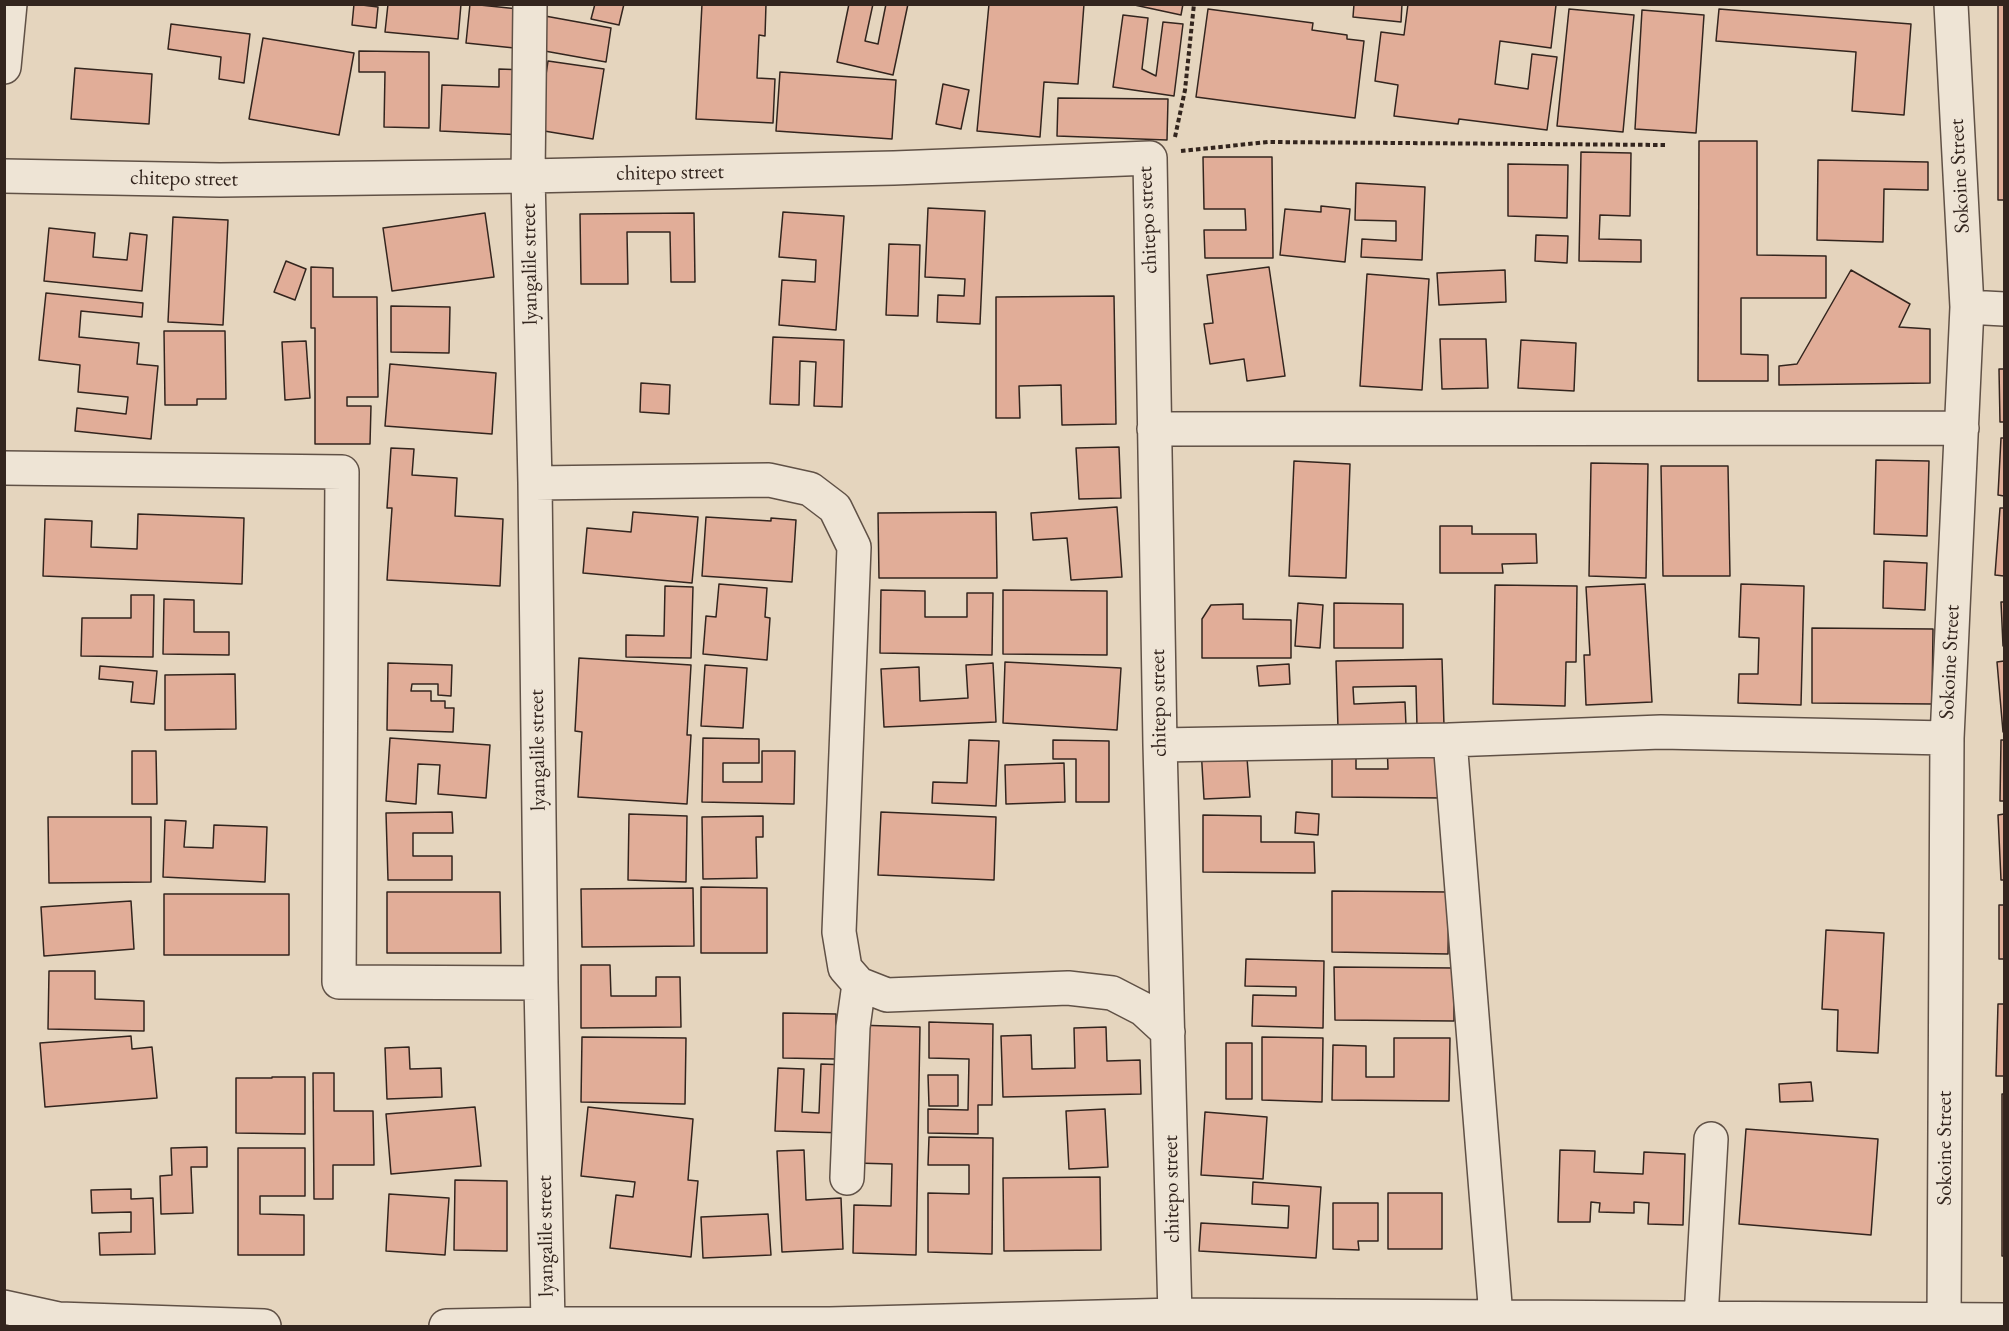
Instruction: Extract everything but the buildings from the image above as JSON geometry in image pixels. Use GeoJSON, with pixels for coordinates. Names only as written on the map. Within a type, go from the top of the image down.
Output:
{"type":"FeatureCollection","features":[{"type":"Feature","properties":{"kind":"street"},"geometry":{"type":"LineString","coordinates":[[4,67],[10,4]]}},
{"type":"Feature","properties":{"kind":"street","name":"lyangalile street"},"geometry":{"type":"LineString","coordinates":[[530,4],[528,176],[548,1324]]}},
{"type":"Feature","properties":{"kind":"street","name":"Sokoine Street"},"geometry":{"type":"LineString","coordinates":[[1952,4],[1967,308],[1947,738],[1975,1322]]}},
{"type":"Feature","properties":{"kind":"street","name":"chitepo street"},"geometry":{"type":"LineString","coordinates":[[4,176],[220,180],[528,176],[894,168],[1161,155],[1154,429],[1175,1314]]}},
{"type":"Feature","properties":{"kind":"street"},"geometry":{"type":"LineString","coordinates":[[1967,308],[2004,309]]}},
{"type":"Feature","properties":{"kind":"street"},"geometry":{"type":"LineString","coordinates":[[1154,429],[1962,428]]}},
{"type":"Feature","properties":{"kind":"street"},"geometry":{"type":"LineString","coordinates":[[4,468],[342,472],[339,982],[541,983]]}},
{"type":"Feature","properties":{"kind":"street"},"geometry":{"type":"LineString","coordinates":[[534,483],[769,480],[810,489],[835,508],[854,547],[839,932],[845,968],[859,984],[887,995],[1068,988],[1112,993],[1143,1009],[1168,1032]]}},
{"type":"Feature","properties":{"kind":"street"},"geometry":{"type":"LineString","coordinates":[[1160,745],[1450,740],[1661,732],[1947,738]]}},
{"type":"Feature","properties":{"kind":"street"},"geometry":{"type":"LineString","coordinates":[[1450,740],[1496,1317]]}},
{"type":"Feature","properties":{"kind":"street"},"geometry":{"type":"LineString","coordinates":[[847,1178],[853,1028],[859,984]]}},
{"type":"Feature","properties":{"kind":"street"},"geometry":{"type":"LineString","coordinates":[[1701,1318],[1711,1139]]}},
{"type":"Feature","properties":{"kind":"street"},"geometry":{"type":"LineString","coordinates":[[4,1307],[59,1319],[264,1326]]}},
{"type":"Feature","properties":{"kind":"street"},"geometry":{"type":"LineString","coordinates":[[446,1326],[829,1325],[1175,1314],[1331,1321],[1496,1317],[1975,1322]]}},
{"type":"Feature","properties":{"kind":"path"},"geometry":{"type":"LineString","coordinates":[[1194,4],[1185,90],[1161,155],[1268,142],[1666,145]]}}]}
